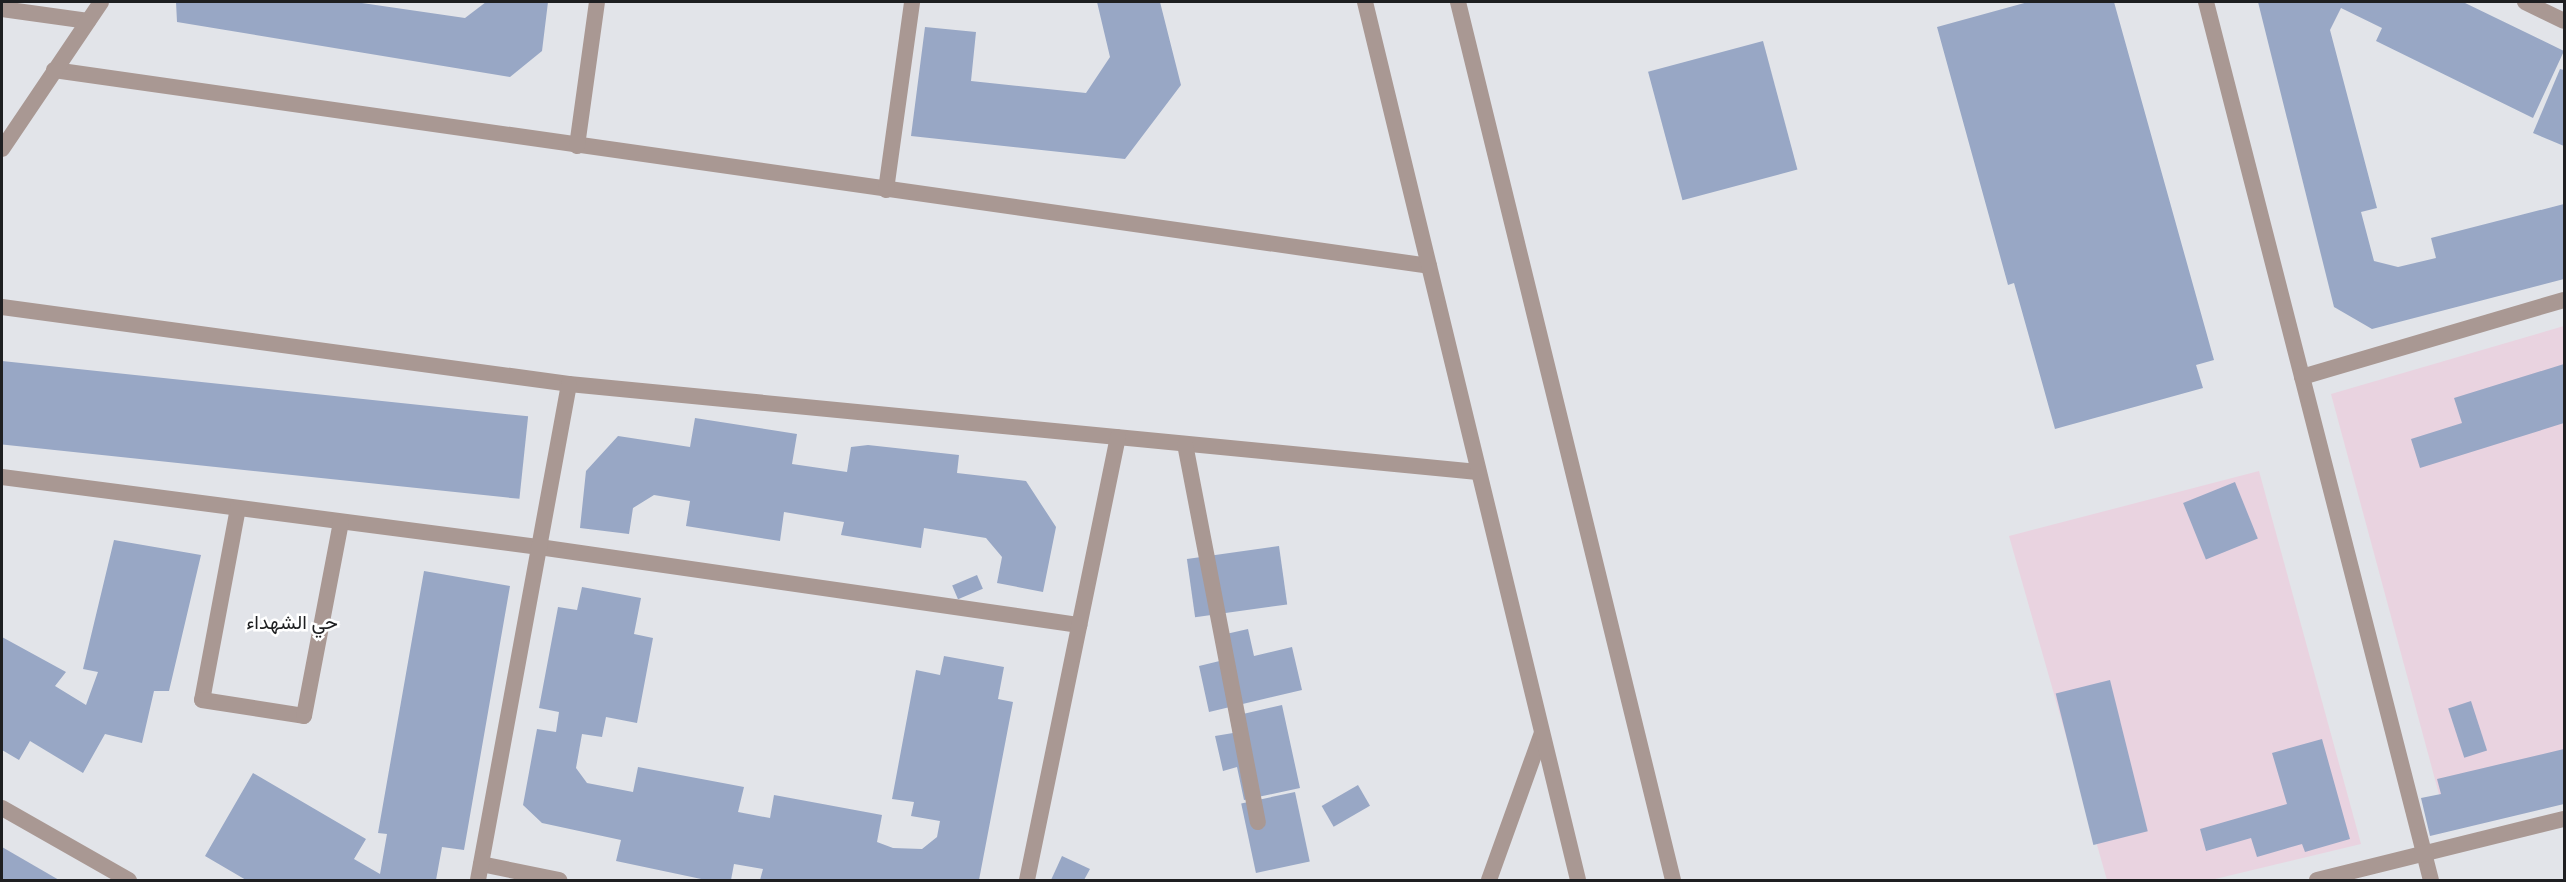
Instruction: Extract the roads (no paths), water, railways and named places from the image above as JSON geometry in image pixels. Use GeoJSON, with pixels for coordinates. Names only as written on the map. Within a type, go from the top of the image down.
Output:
{"type":"FeatureCollection","features":[{"type":"Feature","properties":{"kind":"street"},"geometry":{"type":"LineString","coordinates":[[2,149],[101,2]]}},
{"type":"Feature","properties":{"kind":"street"},"geometry":{"type":"LineString","coordinates":[[577,146],[597,2]]}},
{"type":"Feature","properties":{"kind":"street"},"geometry":{"type":"LineString","coordinates":[[886,190],[912,2]]}},
{"type":"Feature","properties":{"kind":"street"},"geometry":{"type":"LineString","coordinates":[[1365,2],[1578,880]]}},
{"type":"Feature","properties":{"kind":"street"},"geometry":{"type":"LineString","coordinates":[[1458,2],[1673,880]]}},
{"type":"Feature","properties":{"kind":"street"},"geometry":{"type":"LineString","coordinates":[[2206,2],[2431,880]]}},
{"type":"Feature","properties":{"kind":"street"},"geometry":{"type":"LineString","coordinates":[[2525,2],[2565,21]]}},
{"type":"Feature","properties":{"kind":"street"},"geometry":{"type":"LineString","coordinates":[[2,9],[88,21]]}},
{"type":"Feature","properties":{"kind":"street"},"geometry":{"type":"LineString","coordinates":[[54,70],[1429,266]]}},
{"type":"Feature","properties":{"kind":"street"},"geometry":{"type":"LineString","coordinates":[[2302,377],[2565,300]]}},
{"type":"Feature","properties":{"kind":"street"},"geometry":{"type":"LineString","coordinates":[[2,307],[568,384],[1478,472]]}},
{"type":"Feature","properties":{"kind":"street"},"geometry":{"type":"LineString","coordinates":[[559,880],[479,872],[568,384]]}},
{"type":"Feature","properties":{"kind":"street"},"geometry":{"type":"LineString","coordinates":[[1027,880],[1118,437]]}},
{"type":"Feature","properties":{"kind":"street"},"geometry":{"type":"LineString","coordinates":[[1185,444],[1258,822]]}},
{"type":"Feature","properties":{"kind":"street"},"geometry":{"type":"LineString","coordinates":[[2,477],[539,547],[1079,625]]}},
{"type":"Feature","properties":{"kind":"street"},"geometry":{"type":"LineString","coordinates":[[238,508],[202,700],[304,716],[341,522]]}},
{"type":"Feature","properties":{"kind":"street"},"geometry":{"type":"LineString","coordinates":[[1489,880],[1542,733]]}},
{"type":"Feature","properties":{"kind":"street"},"geometry":{"type":"LineString","coordinates":[[2,808],[129,880]]}},
{"type":"Feature","properties":{"kind":"street"},"geometry":{"type":"LineString","coordinates":[[2317,880],[2565,819]]}},
{"type":"Feature","properties":{"kind":"district","name":"حي الشهداء"},"geometry":{"type":"Point","coordinates":[292,621]}}]}
